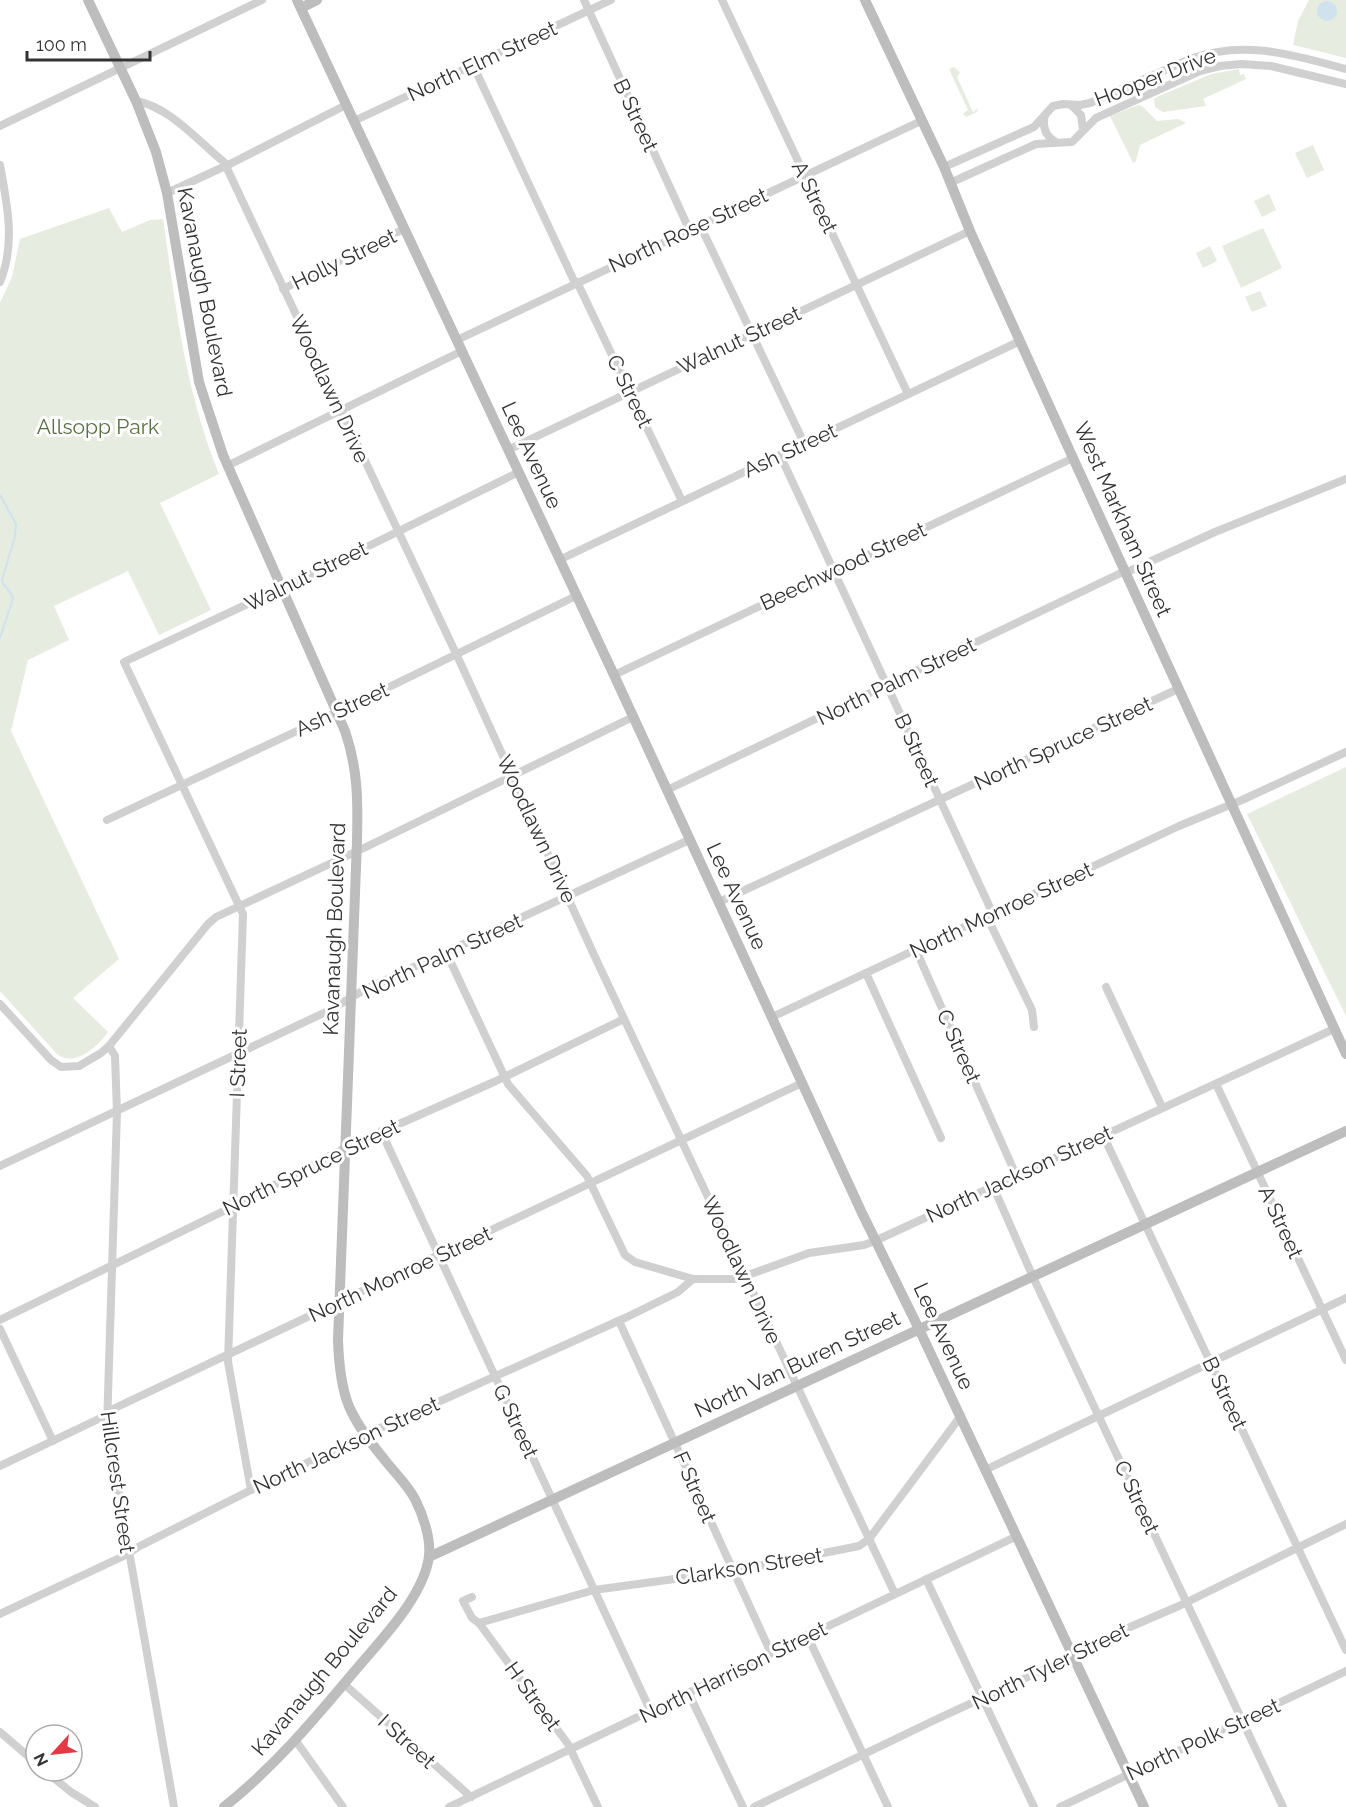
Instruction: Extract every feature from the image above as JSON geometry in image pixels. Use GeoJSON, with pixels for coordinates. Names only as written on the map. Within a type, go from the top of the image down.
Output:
{"type":"FeatureCollection","features":[{"type":"Feature","properties":{"kind":"street","name":"Kavanaugh Boulevard"},"geometry":{"type":"LineString","coordinates":[[88,0],[136,101],[152,141],[167,193],[199,382],[227,466],[337,712],[351,748],[357,775],[357,851],[338,1340],[341,1383],[350,1411],[365,1435],[415,1499],[428,1537],[429,1557],[410,1602],[296,1741],[224,1807]]}},
{"type":"Feature","properties":{"kind":"street"},"geometry":{"type":"LineString","coordinates":[[0,126],[262,0]]}},
{"type":"Feature","properties":{"kind":"street"},"geometry":{"type":"LineString","coordinates":[[299,4],[317,0]]}},
{"type":"Feature","properties":{"kind":"street","name":"B Street"},"geometry":{"type":"LineString","coordinates":[[584,0],[689,229]]}},
{"type":"Feature","properties":{"kind":"street","name":"North Elm Street"},"geometry":{"type":"LineString","coordinates":[[354,121],[611,0]]}},
{"type":"Feature","properties":{"kind":"street","name":"A Street"},"geometry":{"type":"LineString","coordinates":[[722,0],[908,394]]}},
{"type":"Feature","properties":{"kind":"street","name":"West Markham Street"},"geometry":{"type":"LineString","coordinates":[[866,0],[1346,1054]]}},
{"type":"Feature","properties":{"kind":"street","name":"Lee Avenue"},"geometry":{"type":"LineString","coordinates":[[299,4],[614,675],[862,1213],[877,1240],[1144,1807]]}},
{"type":"Feature","properties":{"kind":"street","name":"Hooper Drive"},"geometry":{"type":"LineString","coordinates":[[944,167],[1034,126],[1053,106],[1090,103],[1190,59],[1227,50],[1266,49],[1346,69]]}},
{"type":"Feature","properties":{"kind":"street","name":"Hooper Drive"},"geometry":{"type":"LineString","coordinates":[[950,183],[1036,144],[1072,142],[1096,118],[1200,72],[1220,66],[1240,64],[1271,66],[1346,84]]}},
{"type":"Feature","properties":{"kind":"street","name":"C Street"},"geometry":{"type":"LineString","coordinates":[[473,65],[682,501]]}},
{"type":"Feature","properties":{"kind":"street","name":"Woodlawn Drive"},"geometry":{"type":"LineString","coordinates":[[136,101],[148,103],[171,118],[224,162],[894,1594]]}},
{"type":"Feature","properties":{"kind":"street"},"geometry":{"type":"LineString","coordinates":[[167,193],[225,167],[346,105]]}},
{"type":"Feature","properties":{"kind":"street","name":"Hooper Drive"},"geometry":{"type":"LineString","coordinates":[[1071,105],[1081,115],[1083,130]]}},
{"type":"Feature","properties":{"kind":"street"},"geometry":{"type":"LineString","coordinates":[[1045,115],[1046,134],[1057,143]]}},
{"type":"Feature","properties":{"kind":"street","name":"North Rose Street"},"geometry":{"type":"LineString","coordinates":[[457,340],[921,121]]}},
{"type":"Feature","properties":{"kind":"street"},"geometry":{"type":"LineString","coordinates":[[0,165],[10,239],[7,260],[0,282]]}},
{"type":"Feature","properties":{"kind":"street"},"geometry":{"type":"LineString","coordinates":[[700,225],[804,443]]}},
{"type":"Feature","properties":{"kind":"street","name":"Holly Street"},"geometry":{"type":"LineString","coordinates":[[283,289],[404,229]]}},
{"type":"Feature","properties":{"kind":"street","name":"Walnut Street"},"geometry":{"type":"LineString","coordinates":[[508,450],[970,231]]}},
{"type":"Feature","properties":{"kind":"street","name":"Ash Street"},"geometry":{"type":"LineString","coordinates":[[559,560],[1020,341]]}},
{"type":"Feature","properties":{"kind":"street"},"geometry":{"type":"LineString","coordinates":[[227,466],[462,351]]}},
{"type":"Feature","properties":{"kind":"street","name":"B Street"},"geometry":{"type":"LineString","coordinates":[[780,455],[941,801],[1032,1010],[1034,1027]]}},
{"type":"Feature","properties":{"kind":"street","name":"Beechwood Street"},"geometry":{"type":"LineString","coordinates":[[614,675],[1073,458]]}},
{"type":"Feature","properties":{"kind":"street","name":"Walnut Street"},"geometry":{"type":"LineString","coordinates":[[124,662],[519,472]]}},
{"type":"Feature","properties":{"kind":"street","name":"North Palm Street"},"geometry":{"type":"LineString","coordinates":[[667,790],[1125,572],[1215,532],[1346,479]]}},
{"type":"Feature","properties":{"kind":"street","name":"Ash Street"},"geometry":{"type":"LineString","coordinates":[[106,820],[337,712],[576,596]]}},
{"type":"Feature","properties":{"kind":"street","name":"I Street"},"geometry":{"type":"LineString","coordinates":[[124,662],[243,914],[228,1362],[250,1490]]}},
{"type":"Feature","properties":{"kind":"street","name":"North Spruce Street"},"geometry":{"type":"LineString","coordinates":[[719,902],[941,801],[1178,689]]}},
{"type":"Feature","properties":{"kind":"street"},"geometry":{"type":"LineString","coordinates":[[1,1008],[51,1060],[61,1067],[79,1066],[110,1046],[208,924],[225,911],[357,851],[633,717]]}},
{"type":"Feature","properties":{"kind":"street","name":"North Monroe Street"},"geometry":{"type":"LineString","coordinates":[[772,1017],[1179,826],[1231,805],[1346,752]]}},
{"type":"Feature","properties":{"kind":"street","name":"North Palm Street"},"geometry":{"type":"LineString","coordinates":[[0,1166],[351,999],[364,990],[689,840]]}},
{"type":"Feature","properties":{"kind":"street","name":"C Street"},"geometry":{"type":"LineString","coordinates":[[916,950],[1016,1175]]}},
{"type":"Feature","properties":{"kind":"street","name":"North Jackson Street"},"geometry":{"type":"LineString","coordinates":[[446,952],[504,1076],[517,1095],[581,1167],[627,1258],[693,1278],[737,1279],[809,1253],[864,1245],[877,1240],[1334,1029]]}},
{"type":"Feature","properties":{"kind":"street"},"geometry":{"type":"LineString","coordinates":[[866,973],[942,1138]]}},
{"type":"Feature","properties":{"kind":"street"},"geometry":{"type":"LineString","coordinates":[[1106,987],[1162,1107]]}},
{"type":"Feature","properties":{"kind":"street","name":"North Spruce Street"},"geometry":{"type":"LineString","coordinates":[[0,1320],[234,1206],[345,1148],[624,1019]]}},
{"type":"Feature","properties":{"kind":"street","name":"Hillcrest Street"},"geometry":{"type":"LineString","coordinates":[[110,1046],[115,1056],[117,1112],[107,1426],[174,1807]]}},
{"type":"Feature","properties":{"kind":"street","name":"North Monroe Street"},"geometry":{"type":"LineString","coordinates":[[0,1466],[228,1354],[802,1083]]}},
{"type":"Feature","properties":{"kind":"street","name":"A Street"},"geometry":{"type":"LineString","coordinates":[[1216,1084],[1346,1360]]}},
{"type":"Feature","properties":{"kind":"street","name":"G Street"},"geometry":{"type":"LineString","coordinates":[[381,1131],[651,1712]]}},
{"type":"Feature","properties":{"kind":"street","name":"North Van Buren Street"},"geometry":{"type":"LineString","coordinates":[[429,1557],[1346,1131]]}},
{"type":"Feature","properties":{"kind":"street","name":"B Street"},"geometry":{"type":"LineString","coordinates":[[1104,1135],[1346,1650]]}},
{"type":"Feature","properties":{"kind":"street","name":"C Street"},"geometry":{"type":"LineString","coordinates":[[993,1186],[1033,1277],[1283,1807]]}},
{"type":"Feature","properties":{"kind":"street","name":"North Jackson Street"},"geometry":{"type":"LineString","coordinates":[[0,1614],[128,1554],[250,1490],[365,1435],[619,1321],[678,1292],[693,1278]]}},
{"type":"Feature","properties":{"kind":"street"},"geometry":{"type":"LineString","coordinates":[[985,1470],[1346,1298]]}},
{"type":"Feature","properties":{"kind":"street","name":"F Street"},"geometry":{"type":"LineString","coordinates":[[619,1321],[771,1653]]}},
{"type":"Feature","properties":{"kind":"street"},"geometry":{"type":"LineString","coordinates":[[0,1329],[53,1441]]}},
{"type":"Feature","properties":{"kind":"street"},"geometry":{"type":"LineString","coordinates":[[869,1539],[960,1417]]}},
{"type":"Feature","properties":{"kind":"street","name":"North Tyler Street"},"geometry":{"type":"LineString","coordinates":[[754,1807],[1346,1524]]}},
{"type":"Feature","properties":{"kind":"street","name":"North Harrison Street"},"geometry":{"type":"LineString","coordinates":[[449,1807],[1017,1536]]}},
{"type":"Feature","properties":{"kind":"street","name":"Clarkson Street"},"geometry":{"type":"LineString","coordinates":[[479,1623],[594,1590],[733,1571],[847,1549],[863,1544],[869,1539]]}},
{"type":"Feature","properties":{"kind":"street"},"geometry":{"type":"LineString","coordinates":[[926,1579],[1034,1807]]}},
{"type":"Feature","properties":{"kind":"street","name":"H Street"},"geometry":{"type":"LineString","coordinates":[[472,1597],[463,1601],[472,1618],[479,1623],[571,1749],[598,1807]]}},
{"type":"Feature","properties":{"kind":"street"},"geometry":{"type":"LineString","coordinates":[[807,1635],[888,1807]]}},
{"type":"Feature","properties":{"kind":"street","name":"North Polk Street"},"geometry":{"type":"LineString","coordinates":[[1060,1807],[1346,1671]]}},
{"type":"Feature","properties":{"kind":"street","name":"I Street"},"geometry":{"type":"LineString","coordinates":[[344,1684],[471,1797]]}},
{"type":"Feature","properties":{"kind":"street"},"geometry":{"type":"LineString","coordinates":[[689,1694],[743,1807]]}},
{"type":"Feature","properties":{"kind":"street"},"geometry":{"type":"LineString","coordinates":[[0,1732],[24,1753]]}},
{"type":"Feature","properties":{"kind":"street"},"geometry":{"type":"LineString","coordinates":[[296,1741],[343,1807]]}},
{"type":"Feature","properties":{"kind":"street"},"geometry":{"type":"LineString","coordinates":[[60,1783],[95,1807]]}},
{"type":"Feature","properties":{"kind":"green space"},"geometry":{"type":"Polygon","coordinates":[[[1309,0],[1346,0],[1346,58],[1293,45],[1298,21],[1309,0]]]}},
{"type":"Feature","properties":{"kind":"green space"},"geometry":{"type":"Polygon","coordinates":[[[954,67],[960,72],[957,77],[973,112],[978,108],[977,112],[966,117],[963,114],[968,110],[949,69],[954,67]]]}},
{"type":"Feature","properties":{"kind":"green space"},"geometry":{"type":"Polygon","coordinates":[[[1239,69],[1240,75],[1244,74],[1246,79],[1203,99],[1206,106],[1163,112],[1155,107],[1154,99],[1157,97],[1211,74],[1239,69]]]}},
{"type":"Feature","properties":{"kind":"green space"},"geometry":{"type":"Polygon","coordinates":[[[1138,105],[1142,106],[1157,121],[1178,119],[1186,123],[1140,145],[1136,161],[1133,163],[1110,116],[1138,105]]]}},
{"type":"Feature","properties":{"kind":"green space"},"geometry":{"type":"Polygon","coordinates":[[[1313,145],[1324,170],[1307,178],[1295,153],[1313,145]]]}},
{"type":"Feature","properties":{"kind":"green space"},"geometry":{"type":"Polygon","coordinates":[[[1269,194],[1276,210],[1262,217],[1254,201],[1269,194]]]}},
{"type":"Feature","properties":{"kind":"green space","name":"Allsopp Park"},"geometry":{"type":"Polygon","coordinates":[[[109,208],[122,232],[150,220],[163,219],[177,317],[190,380],[207,443],[219,474],[160,503],[211,610],[159,635],[128,571],[54,606],[69,640],[28,660],[11,731],[119,959],[73,998],[108,1032],[92,1049],[71,1059],[57,1054],[0,991],[0,303],[12,277],[20,239],[109,208]]]}},
{"type":"Feature","properties":{"kind":"green space"},"geometry":{"type":"Polygon","coordinates":[[[1263,228],[1282,268],[1241,288],[1222,246],[1263,228]]]}},
{"type":"Feature","properties":{"kind":"green space"},"geometry":{"type":"Polygon","coordinates":[[[1210,246],[1217,261],[1203,268],[1196,253],[1210,246]]]}},
{"type":"Feature","properties":{"kind":"green space"},"geometry":{"type":"Polygon","coordinates":[[[1260,291],[1267,306],[1252,312],[1245,297],[1260,291]]]}},
{"type":"Feature","properties":{"kind":"green space"},"geometry":{"type":"Polygon","coordinates":[[[1346,767],[1346,1016],[1247,814],[1346,767]]]}},
{"type":"Feature","properties":{"kind":"water"},"geometry":{"type":"Polygon","coordinates":[[[1327,1],[1334,4],[1337,11],[1334,18],[1327,21],[1320,18],[1317,11],[1320,4],[1327,1]]]}},
{"type":"Feature","properties":{"kind":"waterway"},"geometry":{"type":"LineString","coordinates":[[0,495],[16,524],[15,536],[2,580],[13,599],[0,638]]}}]}
